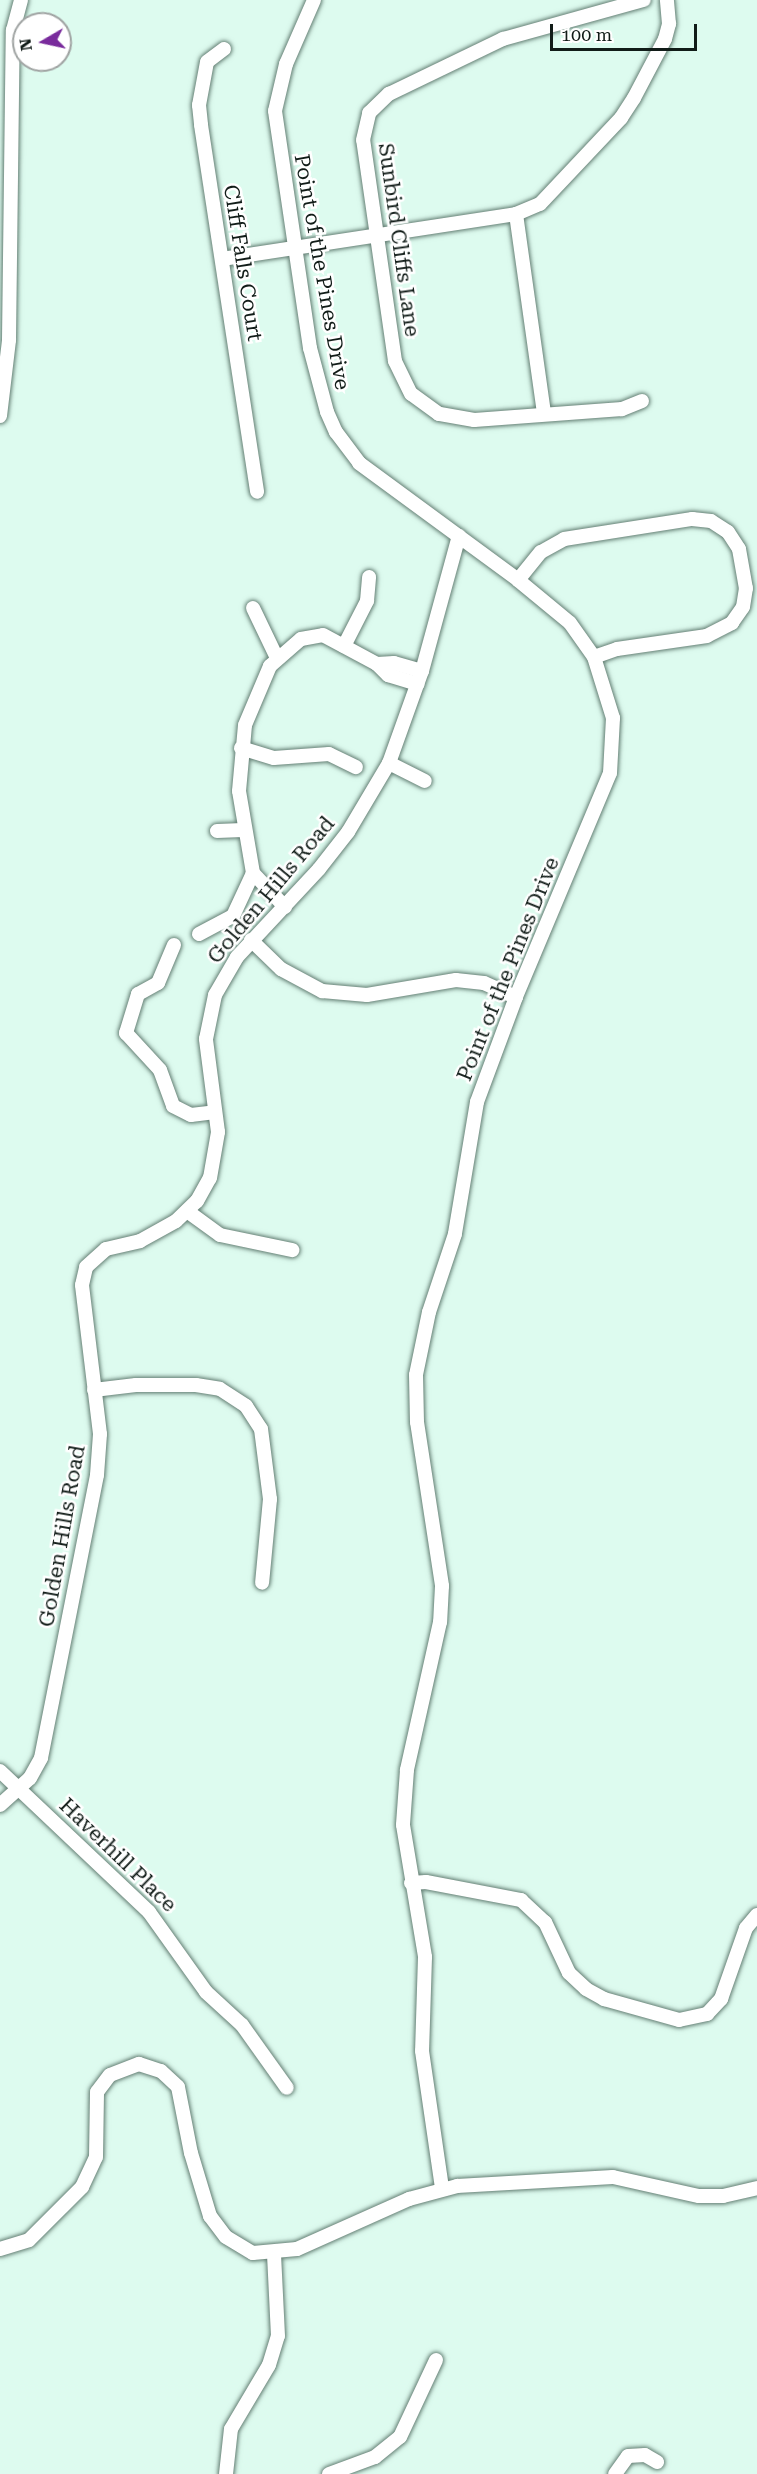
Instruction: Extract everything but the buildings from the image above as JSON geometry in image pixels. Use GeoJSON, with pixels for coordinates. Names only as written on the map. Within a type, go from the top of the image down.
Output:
{"type":"FeatureCollection","features":[{"type":"Feature","properties":{"kind":"street"},"geometry":{"type":"LineString","coordinates":[[0,416],[9,340],[13,30],[21,0]]}},
{"type":"Feature","properties":{"kind":"street","name":"Point of the Pines Drive"},"geometry":{"type":"LineString","coordinates":[[314,0],[276,98],[276,127],[315,372],[336,432],[371,474],[518,580],[570,623],[594,657],[613,718],[610,773],[516,997],[477,1102],[455,1234],[429,1312],[416,1375],[417,1422],[442,1586],[440,1622],[404,1785],[403,1839],[425,1957],[422,2051],[442,2188]]}},
{"type":"Feature","properties":{"kind":"street","name":"Sunbird Cliffs Lane"},"geometry":{"type":"LineString","coordinates":[[642,401],[622,409],[474,420],[432,410],[411,393],[395,361],[363,127],[376,102],[503,39],[644,0]]}},
{"type":"Feature","properties":{"kind":"street"},"geometry":{"type":"LineString","coordinates":[[222,259],[516,214],[549,196],[621,118],[665,39],[669,24],[666,0]]}},
{"type":"Feature","properties":{"kind":"street","name":"Cliff Falls Court"},"geometry":{"type":"LineString","coordinates":[[224,49],[207,62],[199,105],[257,492]]}},
{"type":"Feature","properties":{"kind":"street"},"geometry":{"type":"LineString","coordinates":[[516,214],[544,414]]}},
{"type":"Feature","properties":{"kind":"street"},"geometry":{"type":"LineString","coordinates":[[518,580],[540,552],[564,539],[692,519],[711,521],[728,532],[739,549],[746,588],[743,607],[732,623],[716,634],[594,657]]}},
{"type":"Feature","properties":{"kind":"street","name":"Golden Hills Road"},"geometry":{"type":"LineString","coordinates":[[0,1805],[19,1789],[36,1769],[46,1743],[95,1484],[100,1446],[82,1293],[86,1267],[106,1249],[152,1237],[188,1211],[214,1168],[218,1139],[207,1024],[220,982],[251,940],[285,907],[348,832],[389,763],[420,678],[459,536]]}},
{"type":"Feature","properties":{"kind":"street"},"geometry":{"type":"LineString","coordinates":[[344,646],[368,601],[369,578]]}},
{"type":"Feature","properties":{"kind":"street"},"geometry":{"type":"LineString","coordinates":[[253,608],[276,656]]}},
{"type":"Feature","properties":{"kind":"street"},"geometry":{"type":"LineString","coordinates":[[285,907],[253,873],[243,830],[241,748],[252,703],[276,656],[312,635],[323,635],[377,664],[394,663],[420,678]]}},
{"type":"Feature","properties":{"kind":"street"},"geometry":{"type":"LineString","coordinates":[[241,748],[274,758],[329,754],[356,767]]}},
{"type":"Feature","properties":{"kind":"street"},"geometry":{"type":"LineString","coordinates":[[389,763],[425,781]]}},
{"type":"Feature","properties":{"kind":"street"},"geometry":{"type":"LineString","coordinates":[[217,831],[243,830]]}},
{"type":"Feature","properties":{"kind":"street"},"geometry":{"type":"LineString","coordinates":[[199,934],[233,916],[253,873]]}},
{"type":"Feature","properties":{"kind":"street"},"geometry":{"type":"LineString","coordinates":[[251,940],[281,969],[322,992],[367,995],[456,980],[484,983],[516,997]]}},
{"type":"Feature","properties":{"kind":"street"},"geometry":{"type":"LineString","coordinates":[[174,945],[158,983],[138,994],[126,1033],[160,1070],[173,1106],[191,1114],[215,1112]]}},
{"type":"Feature","properties":{"kind":"street"},"geometry":{"type":"LineString","coordinates":[[188,1211],[220,1234],[292,1250]]}},
{"type":"Feature","properties":{"kind":"street"},"geometry":{"type":"LineString","coordinates":[[94,1390],[144,1384],[210,1387],[231,1394],[252,1413],[261,1429],[270,1499],[262,1583]]}},
{"type":"Feature","properties":{"kind":"street","name":"Haverhill Place"},"geometry":{"type":"LineString","coordinates":[[0,1772],[155,1918],[206,1992],[242,2025],[287,2088]]}},
{"type":"Feature","properties":{"kind":"street"},"geometry":{"type":"LineString","coordinates":[[411,1883],[426,1882],[521,1900],[545,1922],[569,1973],[586,1989],[604,1999],[679,2020],[706,2014],[721,1999],[747,1928],[757,1915]]}},
{"type":"Feature","properties":{"kind":"street"},"geometry":{"type":"LineString","coordinates":[[0,2249],[29,2240],[82,2187],[96,2157],[97,2092],[110,2075],[139,2064],[161,2071],[178,2087],[191,2153],[216,2226],[243,2249],[274,2254],[297,2249],[402,2202],[442,2188],[600,2176],[641,2181],[699,2196],[723,2196],[757,2188]]}},
{"type":"Feature","properties":{"kind":"street"},"geometry":{"type":"LineString","coordinates":[[226,2474],[234,2420],[269,2365],[278,2336],[274,2254]]}},
{"type":"Feature","properties":{"kind":"street"},"geometry":{"type":"LineString","coordinates":[[329,2474],[375,2457],[400,2437],[435,2360]]}},
{"type":"Feature","properties":{"kind":"street"},"geometry":{"type":"LineString","coordinates":[[615,2474],[627,2456],[645,2455],[657,2462]]}}]}
